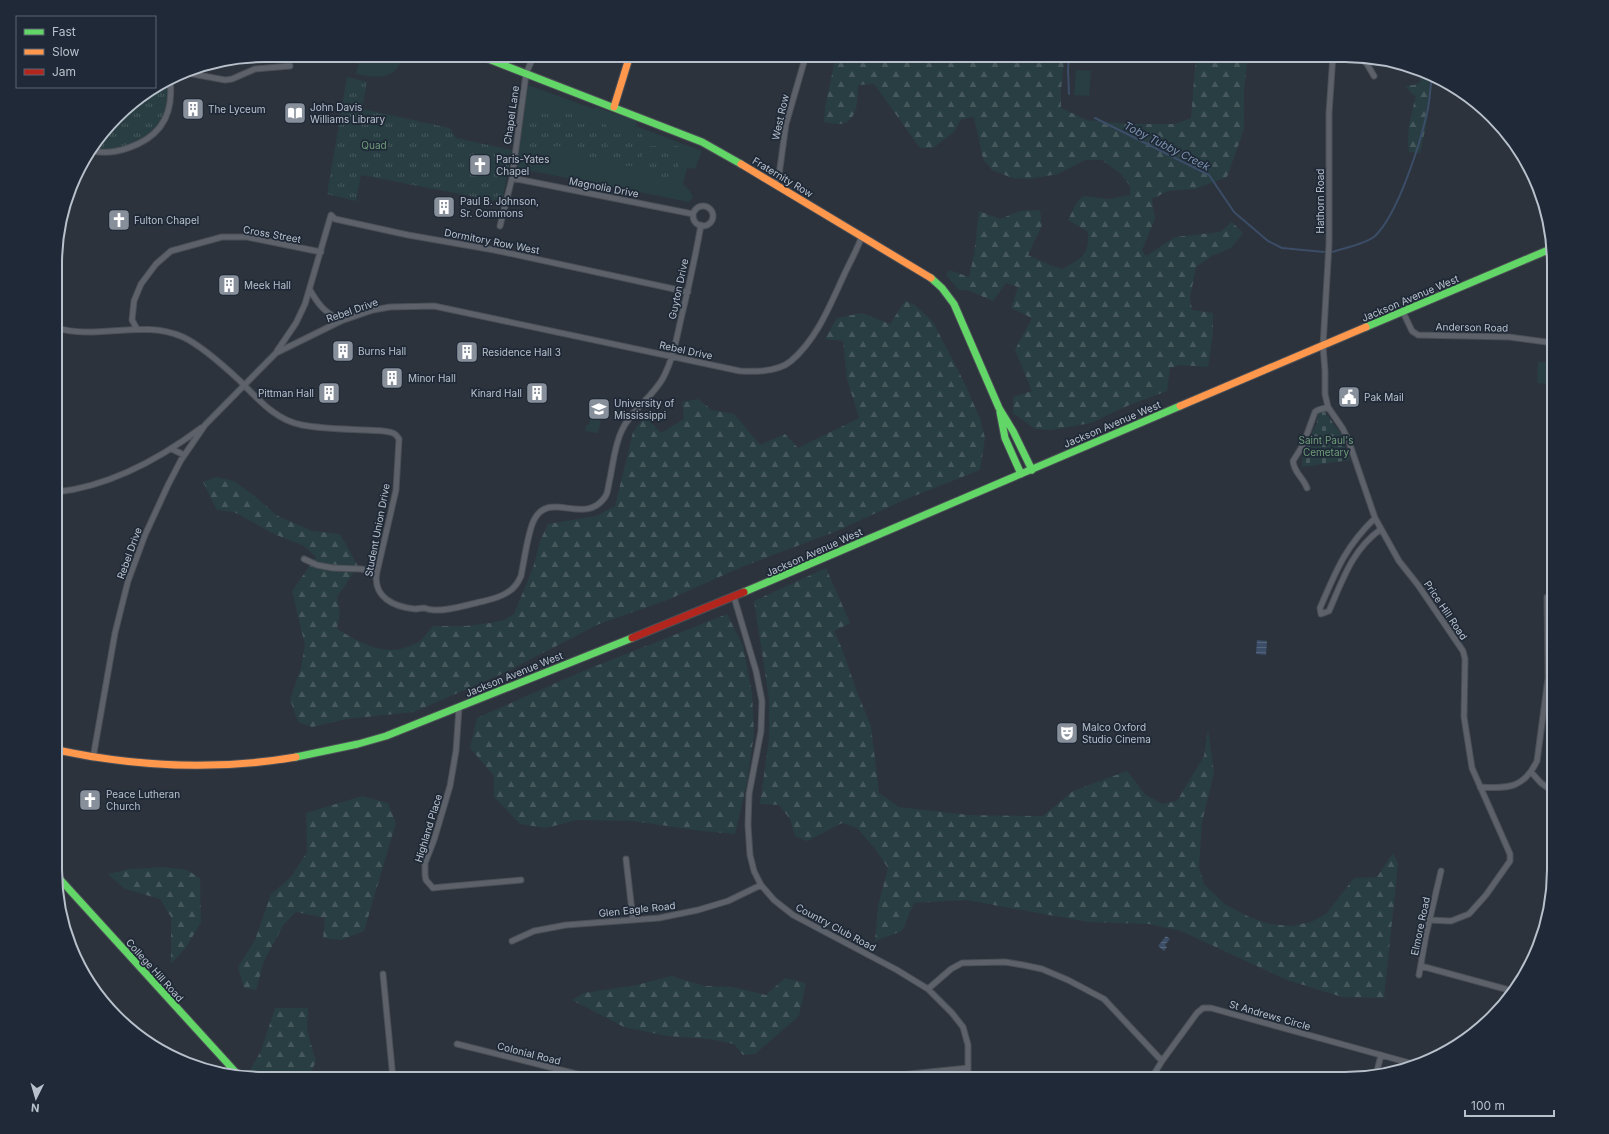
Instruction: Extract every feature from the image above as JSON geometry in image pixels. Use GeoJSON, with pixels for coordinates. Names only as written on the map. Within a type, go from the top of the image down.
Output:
{"type":"FeatureCollection","features":[{"type":"Feature","properties":{"kind":"main road","name":"Fraternity Row"},"geometry":{"type":"LineString","coordinates":[[496,62],[702,142],[912,264],[928,275],[942,288],[956,310],[999,408],[1013,431],[1032,470]]}},
{"type":"Feature","properties":{"kind":"main road"},"geometry":{"type":"LineString","coordinates":[[614,108],[628,62]]}},
{"type":"Feature","properties":{"kind":"main road","name":"Jackson Avenue West"},"geometry":{"type":"LineString","coordinates":[[62,751],[94,758],[141,764],[188,766],[230,765],[274,761],[311,755],[360,744],[413,726],[734,597],[1547,251]]}},
{"type":"Feature","properties":{"kind":"main road","name":"Fraternity Row"},"geometry":{"type":"LineString","coordinates":[[999,408],[1005,438],[1021,474]]}},
{"type":"Feature","properties":{"kind":"main road","name":"College Hill Road"},"geometry":{"type":"LineString","coordinates":[[62,881],[234,1069]]}},
{"type":"Feature","properties":{"kind":"street","name":"Chapel Lane"},"geometry":{"type":"LineString","coordinates":[[500,226],[512,178],[526,74],[531,62]]}},
{"type":"Feature","properties":{"kind":"street","name":"West Row"},"geometry":{"type":"LineString","coordinates":[[776,184],[779,175],[786,124],[804,62]]}},
{"type":"Feature","properties":{"kind":"street","name":"Hathorn Road"},"geometry":{"type":"LineString","coordinates":[[1323,346],[1329,244],[1329,113],[1333,62]]}},
{"type":"Feature","properties":{"kind":"street"},"geometry":{"type":"LineString","coordinates":[[1366,63],[1374,76]]}},
{"type":"Feature","properties":{"kind":"street"},"geometry":{"type":"LineString","coordinates":[[195,74],[225,80],[232,79],[255,69],[290,66]]}},
{"type":"Feature","properties":{"kind":"street"},"geometry":{"type":"LineString","coordinates":[[96,151],[111,153],[127,149],[142,141],[159,128],[169,108],[170,85]]}},
{"type":"Feature","properties":{"kind":"street","name":"Magnolia Drive"},"geometry":{"type":"LineString","coordinates":[[512,178],[693,214]]}},
{"type":"Feature","properties":{"kind":"street"},"geometry":{"type":"LineString","coordinates":[[700,206],[707,206],[712,211],[713,217],[708,225],[701,225],[694,220],[693,214],[700,206]]}},
{"type":"Feature","properties":{"kind":"street","name":"Dormitory Row West"},"geometry":{"type":"LineString","coordinates":[[276,352],[296,323],[305,304],[321,252],[330,215],[336,219],[401,233],[494,250],[688,292]]}},
{"type":"Feature","properties":{"kind":"street","name":"Guyton Drive"},"geometry":{"type":"LineString","coordinates":[[672,356],[688,292],[701,225]]}},
{"type":"Feature","properties":{"kind":"street","name":"Cross Street"},"geometry":{"type":"LineString","coordinates":[[137,329],[132,320],[134,301],[141,284],[156,264],[168,253],[191,244],[222,236],[247,237],[321,252]]}},
{"type":"Feature","properties":{"kind":"street","name":"Rebel Drive"},"geometry":{"type":"LineString","coordinates":[[94,758],[115,633],[128,581],[148,528],[184,455],[205,425],[276,352],[341,321],[372,310],[390,307],[434,306],[752,372],[776,368],[790,362],[818,329],[862,236]]}},
{"type":"Feature","properties":{"kind":"street"},"geometry":{"type":"LineString","coordinates":[[310,290],[324,311],[341,321]]}},
{"type":"Feature","properties":{"kind":"street","name":"Anderson Road"},"geometry":{"type":"LineString","coordinates":[[1403,312],[1412,330],[1418,335],[1509,337],[1547,342]]}},
{"type":"Feature","properties":{"kind":"street","name":"Student Union Drive"},"geometry":{"type":"LineString","coordinates":[[62,329],[77,332],[137,329],[162,331],[182,337],[200,347],[244,385],[265,407],[281,418],[300,425],[320,428],[383,431],[397,435],[399,439],[396,490],[375,580],[376,586],[382,597],[399,605],[415,609],[424,608],[433,610],[452,608],[497,598],[514,589],[521,576],[533,522],[538,512],[546,507],[553,506],[587,510],[595,507],[606,495],[621,431],[626,422],[653,392],[663,378],[672,356]]}},
{"type":"Feature","properties":{"kind":"street","name":"Price Hill Road"},"geometry":{"type":"LineString","coordinates":[[1323,346],[1326,372],[1325,394],[1328,407],[1343,429],[1349,442],[1375,518],[1399,561],[1418,585],[1463,651],[1465,729],[1472,768],[1510,854],[1510,861],[1486,895],[1469,914],[1450,921],[1429,920]]}},
{"type":"Feature","properties":{"kind":"street"},"geometry":{"type":"LineString","coordinates":[[1307,488],[1304,480],[1296,472],[1293,461],[1306,439],[1316,412],[1328,407]]}},
{"type":"Feature","properties":{"kind":"street"},"geometry":{"type":"LineString","coordinates":[[62,491],[88,486],[111,479],[140,467],[172,449],[205,425]]}},
{"type":"Feature","properties":{"kind":"street"},"geometry":{"type":"LineString","coordinates":[[172,449],[184,455]]}},
{"type":"Feature","properties":{"kind":"street"},"geometry":{"type":"LineString","coordinates":[[1375,518],[1360,532],[1340,564],[1320,608],[1321,614],[1329,611],[1351,560],[1369,537],[1381,529]]}},
{"type":"Feature","properties":{"kind":"street"},"geometry":{"type":"LineString","coordinates":[[304,559],[317,565],[333,568],[361,569],[377,572]]}},
{"type":"Feature","properties":{"kind":"street","name":"Country Club Road"},"geometry":{"type":"LineString","coordinates":[[734,597],[756,671],[762,701],[761,731],[748,794],[750,855],[754,871],[761,885],[774,900],[792,915],[897,970],[928,989],[952,1013],[963,1027],[968,1045],[968,1072]]}},
{"type":"Feature","properties":{"kind":"street"},"geometry":{"type":"LineString","coordinates":[[1480,787],[1499,789],[1513,786],[1523,781],[1531,772],[1537,761],[1547,693]]}},
{"type":"Feature","properties":{"kind":"street","name":"Highland Place"},"geometry":{"type":"LineString","coordinates":[[458,708],[456,752],[450,786],[435,837],[425,863],[425,875],[427,882],[433,888],[521,880]]}},
{"type":"Feature","properties":{"kind":"street"},"geometry":{"type":"LineString","coordinates":[[1531,772],[1547,787]]}},
{"type":"Feature","properties":{"kind":"street"},"geometry":{"type":"LineString","coordinates":[[626,859],[633,920]]}},
{"type":"Feature","properties":{"kind":"street","name":"Elmore Road"},"geometry":{"type":"LineString","coordinates":[[1441,871],[1429,920],[1421,966],[1507,990]]}},
{"type":"Feature","properties":{"kind":"street","name":"Glen Eagle Road"},"geometry":{"type":"LineString","coordinates":[[512,941],[534,931],[566,925],[659,918],[698,910],[728,901],[761,885]]}},
{"type":"Feature","properties":{"kind":"street"},"geometry":{"type":"LineString","coordinates":[[928,989],[951,969],[962,963],[1005,962],[1023,964],[1042,969],[1068,980],[1104,999],[1162,1061]]}},
{"type":"Feature","properties":{"kind":"street"},"geometry":{"type":"LineString","coordinates":[[1419,975],[1421,966]]}},
{"type":"Feature","properties":{"kind":"street"},"geometry":{"type":"LineString","coordinates":[[382,974],[392,1072]]}},
{"type":"Feature","properties":{"kind":"street","name":"St Andrews Circle"},"geometry":{"type":"LineString","coordinates":[[1155,1072],[1197,1013],[1203,1008],[1210,1008],[1406,1062]]}},
{"type":"Feature","properties":{"kind":"street","name":"Colonial Road"},"geometry":{"type":"LineString","coordinates":[[457,1044],[569,1072]]}},
{"type":"Feature","properties":{"kind":"street"},"geometry":{"type":"LineString","coordinates":[[1378,1069],[1381,1055]]}},
{"type":"Feature","properties":{"kind":"street"},"geometry":{"type":"LineString","coordinates":[[929,1072],[968,1068]]}},
{"type":"Feature","properties":{"kind":"green space"},"geometry":{"type":"Polygon","coordinates":[[[359,62],[400,62],[396,70],[385,76],[379,77],[356,74],[359,62]]]}},
{"type":"Feature","properties":{"kind":"green space"},"geometry":{"type":"Polygon","coordinates":[[[835,62],[1064,62],[1061,89],[1061,108],[1087,120],[1128,124],[1175,124],[1191,118],[1195,62],[1247,62],[1244,90],[1244,129],[1227,177],[1195,189],[1168,191],[1152,199],[1155,219],[1142,250],[1146,256],[1175,237],[1220,232],[1232,222],[1243,233],[1231,248],[1212,256],[1196,267],[1190,298],[1192,310],[1213,313],[1213,334],[1208,367],[1180,365],[1170,368],[1167,391],[1127,406],[1091,423],[1051,430],[1035,429],[1013,413],[1013,397],[1032,391],[1015,350],[1032,318],[1011,308],[1018,287],[1006,283],[993,301],[967,290],[959,290],[946,275],[949,270],[969,277],[974,255],[979,211],[1000,219],[1020,211],[1040,210],[1042,225],[1028,255],[1062,269],[1079,259],[1087,247],[1088,232],[1068,220],[1077,202],[1083,196],[1109,199],[1130,195],[1130,186],[1121,174],[1102,160],[1085,160],[1058,174],[1029,179],[1012,178],[992,170],[983,159],[974,117],[961,119],[954,132],[933,148],[920,148],[874,84],[858,85],[856,109],[854,115],[846,123],[840,124],[824,122],[825,108],[835,62]]]}},
{"type":"Feature","properties":{"kind":"green space"},"geometry":{"type":"Polygon","coordinates":[[[1076,70],[1091,71],[1089,96],[1074,95],[1076,70]]]}},
{"type":"Feature","properties":{"kind":"green space"},"geometry":{"type":"Polygon","coordinates":[[[1420,76],[1430,81],[1427,121],[1420,153],[1409,152],[1409,131],[1416,96],[1412,94],[1405,86],[1414,85],[1420,82],[1420,76]]]}},
{"type":"Feature","properties":{"kind":"green space","name":"Quad"},"geometry":{"type":"Polygon","coordinates":[[[347,77],[367,82],[362,109],[450,128],[456,138],[512,150],[502,202],[361,175],[356,201],[327,194],[347,77]]]}},
{"type":"Feature","properties":{"kind":"green space"},"geometry":{"type":"Polygon","coordinates":[[[528,85],[594,109],[595,107],[637,121],[636,126],[702,151],[695,169],[687,168],[683,184],[693,197],[689,202],[517,167],[528,85]]]}},
{"type":"Feature","properties":{"kind":"green space"},"geometry":{"type":"Polygon","coordinates":[[[170,86],[169,108],[159,128],[127,149],[97,151],[112,131],[131,112],[152,96],[170,86]]]}},
{"type":"Feature","properties":{"kind":"green space"},"geometry":{"type":"Polygon","coordinates":[[[529,114],[572,114],[573,146],[530,147],[529,114]]]}},
{"type":"Feature","properties":{"kind":"green space"},"geometry":{"type":"Polygon","coordinates":[[[577,124],[607,124],[608,157],[578,157],[577,124]]]}},
{"type":"Feature","properties":{"kind":"green space"},"geometry":{"type":"Polygon","coordinates":[[[612,134],[642,134],[642,166],[612,166],[612,134]]]}},
{"type":"Feature","properties":{"kind":"green space"},"geometry":{"type":"Polygon","coordinates":[[[648,146],[679,146],[679,179],[649,179],[648,146]]]}},
{"type":"Feature","properties":{"kind":"green space"},"geometry":{"type":"Polygon","coordinates":[[[905,301],[915,305],[933,322],[963,380],[980,418],[985,438],[980,470],[904,500],[837,531],[744,566],[665,601],[599,624],[506,672],[414,712],[347,719],[312,727],[298,722],[290,699],[301,668],[305,645],[292,591],[316,557],[304,546],[274,534],[234,512],[217,510],[203,482],[216,477],[234,481],[278,516],[312,531],[340,534],[358,566],[337,597],[340,613],[337,629],[354,639],[381,649],[400,649],[420,641],[433,626],[465,626],[490,623],[504,620],[514,614],[533,568],[540,541],[548,524],[596,516],[615,506],[633,432],[645,416],[661,433],[684,419],[682,402],[698,399],[712,410],[734,414],[760,445],[785,434],[798,448],[859,418],[847,379],[843,341],[825,339],[837,318],[862,313],[890,324],[905,301]]]}},
{"type":"Feature","properties":{"kind":"green space"},"geometry":{"type":"Polygon","coordinates":[[[1538,362],[1547,362],[1547,384],[1537,383],[1538,362]]]}},
{"type":"Feature","properties":{"kind":"green space"},"geometry":{"type":"Polygon","coordinates":[[[593,408],[603,410],[598,433],[585,431],[586,426],[589,424],[593,408]]]}},
{"type":"Feature","properties":{"kind":"green space","name":"Saint Paul's Cemetary"},"geometry":{"type":"Polygon","coordinates":[[[1324,411],[1341,434],[1350,460],[1302,467],[1303,451],[1317,423],[1319,412],[1324,411]]]}},
{"type":"Feature","properties":{"kind":"green space"},"geometry":{"type":"Polygon","coordinates":[[[826,568],[850,623],[834,631],[871,726],[879,793],[899,807],[969,815],[1043,816],[1073,791],[1127,771],[1145,794],[1162,804],[1177,801],[1204,756],[1208,729],[1214,773],[1202,822],[1199,867],[1204,884],[1225,904],[1247,916],[1269,924],[1291,926],[1311,922],[1326,914],[1354,878],[1377,877],[1393,853],[1398,864],[1384,998],[1342,997],[1287,980],[1181,931],[1149,924],[1088,922],[966,900],[914,903],[902,931],[875,941],[878,906],[888,868],[876,850],[857,828],[842,823],[807,841],[795,836],[790,819],[779,805],[760,804],[769,738],[769,698],[754,601],[826,568]]]}},
{"type":"Feature","properties":{"kind":"green space"},"geometry":{"type":"Polygon","coordinates":[[[727,614],[743,646],[752,693],[754,734],[747,782],[735,834],[632,821],[577,820],[546,828],[520,824],[494,797],[494,776],[470,748],[477,718],[583,671],[727,614]]]}},
{"type":"Feature","properties":{"kind":"green space"},"geometry":{"type":"Polygon","coordinates":[[[362,796],[388,803],[396,823],[364,931],[341,940],[323,938],[325,918],[296,912],[284,924],[264,961],[256,990],[244,988],[238,967],[255,940],[271,894],[291,877],[307,852],[306,813],[362,796]]]}},
{"type":"Feature","properties":{"kind":"green space"},"geometry":{"type":"Polygon","coordinates":[[[165,867],[187,870],[200,878],[201,922],[187,946],[171,964],[171,917],[160,899],[125,889],[108,874],[130,869],[165,867]]]}},
{"type":"Feature","properties":{"kind":"green space"},"geometry":{"type":"Polygon","coordinates":[[[671,976],[705,986],[733,987],[766,995],[785,978],[806,983],[799,1016],[755,1054],[743,1055],[734,1044],[710,1039],[667,1036],[624,1027],[572,1000],[584,993],[637,985],[671,976]]]}},
{"type":"Feature","properties":{"kind":"green space"},"geometry":{"type":"Polygon","coordinates":[[[275,1008],[308,1008],[307,1031],[316,1061],[311,1072],[249,1072],[261,1051],[275,1008]]]}},
{"type":"Feature","properties":{"kind":"water"},"geometry":{"type":"Polygon","coordinates":[[[1257,640],[1267,641],[1266,655],[1256,654],[1257,640]]]}},
{"type":"Feature","properties":{"kind":"water"},"geometry":{"type":"Polygon","coordinates":[[[1166,936],[1170,939],[1165,945],[1167,947],[1164,951],[1158,946],[1166,936]]]}},
{"type":"Feature","properties":{"kind":"waterway","name":"Toby Tubby Creek"},"geometry":{"type":"LineString","coordinates":[[1069,62],[1069,94]]}},
{"type":"Feature","properties":{"kind":"waterway","name":"Toby Tubby Creek"},"geometry":{"type":"LineString","coordinates":[[1332,252],[1361,244],[1375,236],[1384,226],[1400,196],[1414,160],[1428,108],[1431,82]]}},
{"type":"Feature","properties":{"kind":"waterway","name":"Toby Tubby Creek"},"geometry":{"type":"LineString","coordinates":[[1095,118],[1209,175],[1234,212],[1268,241],[1282,248],[1324,252]]}},
{"type":"Feature","properties":{"kind":"traffic: fast"},"geometry":{"type":"LineString","coordinates":[[496,62],[702,142],[741,164]]}},
{"type":"Feature","properties":{"kind":"traffic: fast"},"geometry":{"type":"LineString","coordinates":[[1366,327],[1547,251]]}},
{"type":"Feature","properties":{"kind":"traffic: fast"},"geometry":{"type":"LineString","coordinates":[[931,278],[942,288],[954,304],[999,408],[1013,431],[1032,470]]}},
{"type":"Feature","properties":{"kind":"traffic: fast"},"geometry":{"type":"LineString","coordinates":[[744,592],[1180,406]]}},
{"type":"Feature","properties":{"kind":"traffic: fast"},"geometry":{"type":"LineString","coordinates":[[1000,412],[1005,438],[1021,474]]}},
{"type":"Feature","properties":{"kind":"traffic: fast"},"geometry":{"type":"LineString","coordinates":[[296,757],[358,744],[386,736],[632,638]]}},
{"type":"Feature","properties":{"kind":"traffic: fast"},"geometry":{"type":"LineString","coordinates":[[62,881],[233,1069]]}},
{"type":"Feature","properties":{"kind":"traffic: slow"},"geometry":{"type":"LineString","coordinates":[[614,107],[628,62]]}},
{"type":"Feature","properties":{"kind":"traffic: slow"},"geometry":{"type":"LineString","coordinates":[[741,164],[931,278]]}},
{"type":"Feature","properties":{"kind":"traffic: slow"},"geometry":{"type":"LineString","coordinates":[[1180,406],[1366,327]]}},
{"type":"Feature","properties":{"kind":"traffic: slow"},"geometry":{"type":"LineString","coordinates":[[62,751],[117,760],[176,765],[236,764],[296,757]]}},
{"type":"Feature","properties":{"kind":"traffic: jam"},"geometry":{"type":"LineString","coordinates":[[632,638],[744,592]]}},
{"type":"Feature","properties":{"kind":"place","name":"The Lyceum"},"geometry":{"type":"Point","coordinates":[193,109]}},
{"type":"Feature","properties":{"kind":"place","name":"John Davis Williams Library"},"geometry":{"type":"Point","coordinates":[295,113]}},
{"type":"Feature","properties":{"kind":"place","name":"Paris-Yates Chapel"},"geometry":{"type":"Point","coordinates":[480,165]}},
{"type":"Feature","properties":{"kind":"place","name":"Paul B. Johnson, Sr. Commons"},"geometry":{"type":"Point","coordinates":[444,207]}},
{"type":"Feature","properties":{"kind":"place","name":"Fulton Chapel"},"geometry":{"type":"Point","coordinates":[119,220]}},
{"type":"Feature","properties":{"kind":"place","name":"Meek Hall"},"geometry":{"type":"Point","coordinates":[229,285]}},
{"type":"Feature","properties":{"kind":"place","name":"Burns Hall"},"geometry":{"type":"Point","coordinates":[343,351]}},
{"type":"Feature","properties":{"kind":"place","name":"Residence Hall 3"},"geometry":{"type":"Point","coordinates":[467,352]}},
{"type":"Feature","properties":{"kind":"place","name":"Minor Hall"},"geometry":{"type":"Point","coordinates":[392,378]}},
{"type":"Feature","properties":{"kind":"place","name":"Pittman Hall"},"geometry":{"type":"Point","coordinates":[329,393]}},
{"type":"Feature","properties":{"kind":"place","name":"Kinard Hall"},"geometry":{"type":"Point","coordinates":[537,393]}},
{"type":"Feature","properties":{"kind":"place","name":"Pak Mail"},"geometry":{"type":"Point","coordinates":[1349,397]}},
{"type":"Feature","properties":{"kind":"place","name":"University of Mississippi"},"geometry":{"type":"Point","coordinates":[599,409]}},
{"type":"Feature","properties":{"kind":"place","name":"Malco Oxford Studio Cinema"},"geometry":{"type":"Point","coordinates":[1067,733]}},
{"type":"Feature","properties":{"kind":"place","name":"Peace Lutheran Church"},"geometry":{"type":"Point","coordinates":[90,800]}}]}
